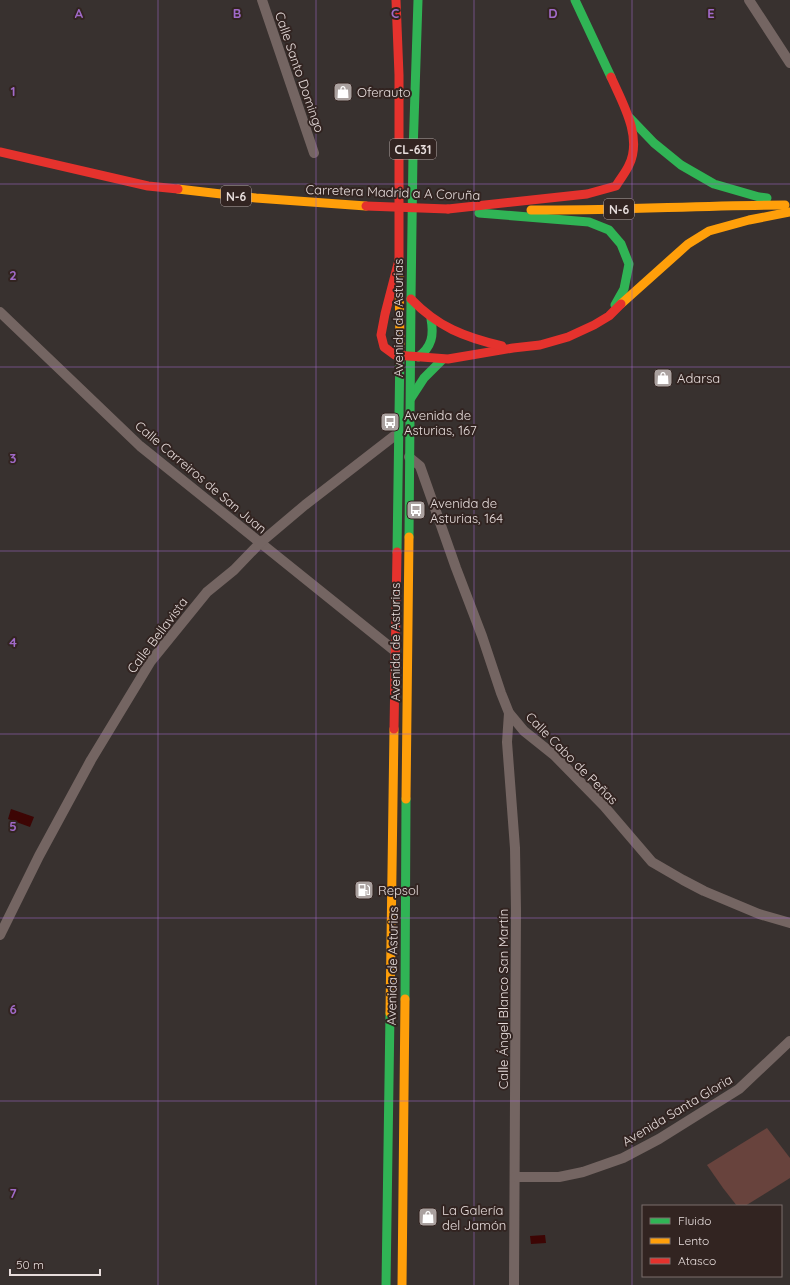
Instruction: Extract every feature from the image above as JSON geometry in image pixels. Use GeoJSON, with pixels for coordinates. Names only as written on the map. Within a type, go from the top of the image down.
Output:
{"type":"FeatureCollection","features":[{"type":"Feature","properties":{"kind":"main road","name":"Avenida de Asturias"},"geometry":{"type":"LineString","coordinates":[[386,1285],[400,355],[399,76],[396,0]]}},
{"type":"Feature","properties":{"kind":"main road","name":"Avenida de Asturias"},"geometry":{"type":"LineString","coordinates":[[402,1285],[409,457],[414,357],[412,299],[413,153],[418,0]]}},
{"type":"Feature","properties":{"kind":"main road"},"geometry":{"type":"LineString","coordinates":[[448,209],[587,194],[605,190],[616,186],[630,164],[634,144],[630,118],[575,0]]}},
{"type":"Feature","properties":{"kind":"main road"},"geometry":{"type":"LineString","coordinates":[[630,118],[654,143],[681,165],[714,184],[759,197],[790,200]]}},
{"type":"Feature","properties":{"kind":"main road","name":"Carretera Madrid a A Coruña"},"geometry":{"type":"LineString","coordinates":[[0,152],[148,186],[256,198],[366,206],[577,211],[738,205],[790,205]]}},
{"type":"Feature","properties":{"kind":"main road"},"geometry":{"type":"LineString","coordinates":[[448,209],[495,215],[588,222],[609,230],[621,244],[629,264],[624,289],[608,316]]}},
{"type":"Feature","properties":{"kind":"main road"},"geometry":{"type":"LineString","coordinates":[[399,260],[384,318],[381,337],[383,346],[392,354],[442,360],[553,343],[582,331],[608,316],[688,244],[709,231],[749,220],[790,212]]}},
{"type":"Feature","properties":{"kind":"main road"},"geometry":{"type":"LineString","coordinates":[[412,299],[431,319],[467,337],[513,348]]}},
{"type":"Feature","properties":{"kind":"main road"},"geometry":{"type":"LineString","coordinates":[[414,357],[429,348],[433,331],[431,319]]}},
{"type":"Feature","properties":{"kind":"main road"},"geometry":{"type":"LineString","coordinates":[[411,398],[424,378],[442,360]]}},
{"type":"Feature","properties":{"kind":"street","name":"Calle Santo Domingo"},"geometry":{"type":"LineString","coordinates":[[262,0],[314,153]]}},
{"type":"Feature","properties":{"kind":"street"},"geometry":{"type":"LineString","coordinates":[[749,0],[790,63]]}},
{"type":"Feature","properties":{"kind":"street","name":"Calle Carreiros de San Juan"},"geometry":{"type":"LineString","coordinates":[[0,312],[140,446],[395,650]]}},
{"type":"Feature","properties":{"kind":"street","name":"Calle Bellavista"},"geometry":{"type":"LineString","coordinates":[[0,935],[39,856],[88,766],[151,660],[207,592],[234,570],[260,543],[305,505],[398,433]]}},
{"type":"Feature","properties":{"kind":"street","name":"Calle Cabo de Peñas"},"geometry":{"type":"LineString","coordinates":[[409,457],[420,466],[450,554],[482,636],[509,713],[524,731],[554,756],[604,806],[652,862],[704,891],[760,914],[790,923]]}},
{"type":"Feature","properties":{"kind":"street","name":"Calle Ángel Blanco San Martín"},"geometry":{"type":"LineString","coordinates":[[509,713],[507,742],[515,848],[516,911],[514,1285]]}},
{"type":"Feature","properties":{"kind":"street","name":"Avenida Santa Gloria"},"geometry":{"type":"LineString","coordinates":[[515,1177],[559,1177],[583,1172],[623,1158],[659,1140],[739,1088],[790,1041]]}},
{"type":"Feature","properties":{"kind":"shaded area"},"geometry":{"type":"Polygon","coordinates":[[[11,809],[34,817],[30,827],[8,819],[11,809]]]}},
{"type":"Feature","properties":{"kind":"shaded area"},"geometry":{"type":"Polygon","coordinates":[[[767,1128],[790,1158],[790,1178],[747,1205],[736,1205],[707,1165],[767,1128]]]}},
{"type":"Feature","properties":{"kind":"shaded area"},"geometry":{"type":"Polygon","coordinates":[[[545,1235],[546,1243],[531,1244],[530,1236],[545,1235]]]}},
{"type":"Feature","properties":{"kind":"traffic: fast"},"geometry":{"type":"LineString","coordinates":[[411,299],[413,153],[418,0]]}},
{"type":"Feature","properties":{"kind":"traffic: fast"},"geometry":{"type":"LineString","coordinates":[[575,0],[611,77]]}},
{"type":"Feature","properties":{"kind":"traffic: fast"},"geometry":{"type":"LineString","coordinates":[[630,118],[654,143],[681,165],[714,184],[767,198]]}},
{"type":"Feature","properties":{"kind":"traffic: fast"},"geometry":{"type":"LineString","coordinates":[[479,213],[589,222],[609,230],[621,244],[629,264],[624,289],[615,305]]}},
{"type":"Feature","properties":{"kind":"traffic: fast"},"geometry":{"type":"LineString","coordinates":[[409,537],[411,299]]}},
{"type":"Feature","properties":{"kind":"traffic: fast"},"geometry":{"type":"LineString","coordinates":[[418,357],[423,353],[431,340],[431,319]]}},
{"type":"Feature","properties":{"kind":"traffic: fast"},"geometry":{"type":"LineString","coordinates":[[397,552],[400,347]]}},
{"type":"Feature","properties":{"kind":"traffic: fast"},"geometry":{"type":"LineString","coordinates":[[411,398],[424,378],[442,360]]}},
{"type":"Feature","properties":{"kind":"traffic: fast"},"geometry":{"type":"LineString","coordinates":[[405,999],[406,799]]}},
{"type":"Feature","properties":{"kind":"traffic: fast"},"geometry":{"type":"LineString","coordinates":[[386,1285],[390,1013]]}},
{"type":"Feature","properties":{"kind":"traffic: slow"},"geometry":{"type":"LineString","coordinates":[[178,189],[256,198],[366,206]]}},
{"type":"Feature","properties":{"kind":"traffic: slow"},"geometry":{"type":"LineString","coordinates":[[531,210],[595,210],[785,205]]}},
{"type":"Feature","properties":{"kind":"traffic: slow"},"geometry":{"type":"LineString","coordinates":[[621,304],[688,244],[709,231],[749,220],[790,212]]}},
{"type":"Feature","properties":{"kind":"traffic: slow"},"geometry":{"type":"LineString","coordinates":[[399,274],[400,347]]}},
{"type":"Feature","properties":{"kind":"traffic: slow"},"geometry":{"type":"LineString","coordinates":[[406,799],[409,537]]}},
{"type":"Feature","properties":{"kind":"traffic: slow"},"geometry":{"type":"LineString","coordinates":[[390,1013],[394,729]]}},
{"type":"Feature","properties":{"kind":"traffic: slow"},"geometry":{"type":"LineString","coordinates":[[402,1285],[405,999]]}},
{"type":"Feature","properties":{"kind":"traffic: jam"},"geometry":{"type":"LineString","coordinates":[[396,0],[399,75],[399,260]]}},
{"type":"Feature","properties":{"kind":"traffic: jam"},"geometry":{"type":"LineString","coordinates":[[448,209],[587,194],[616,186],[629,165],[633,154],[634,143],[625,108],[611,77]]}},
{"type":"Feature","properties":{"kind":"traffic: jam"},"geometry":{"type":"LineString","coordinates":[[0,152],[148,186],[178,189]]}},
{"type":"Feature","properties":{"kind":"traffic: jam"},"geometry":{"type":"LineString","coordinates":[[366,206],[448,209]]}},
{"type":"Feature","properties":{"kind":"traffic: jam"},"geometry":{"type":"LineString","coordinates":[[399,260],[381,335],[384,347],[395,355],[448,359],[540,345],[568,337],[594,325],[609,316],[621,304]]}},
{"type":"Feature","properties":{"kind":"traffic: jam"},"geometry":{"type":"LineString","coordinates":[[411,299],[431,317],[452,330],[476,339],[502,346]]}},
{"type":"Feature","properties":{"kind":"traffic: jam"},"geometry":{"type":"LineString","coordinates":[[394,729],[397,552]]}},
{"type":"Feature","properties":{"kind":"place","name":"Oferauto"},"geometry":{"type":"Point","coordinates":[343,92]}},
{"type":"Feature","properties":{"kind":"place","name":"Adarsa"},"geometry":{"type":"Point","coordinates":[663,378]}},
{"type":"Feature","properties":{"kind":"place","name":"Avenida de Asturias, 167"},"geometry":{"type":"Point","coordinates":[390,422]}},
{"type":"Feature","properties":{"kind":"place","name":"Avenida de Asturias, 164"},"geometry":{"type":"Point","coordinates":[416,510]}},
{"type":"Feature","properties":{"kind":"place","name":"Repsol"},"geometry":{"type":"Point","coordinates":[364,890]}},
{"type":"Feature","properties":{"kind":"place","name":"La Galería del Jamón"},"geometry":{"type":"Point","coordinates":[428,1217]}}]}
